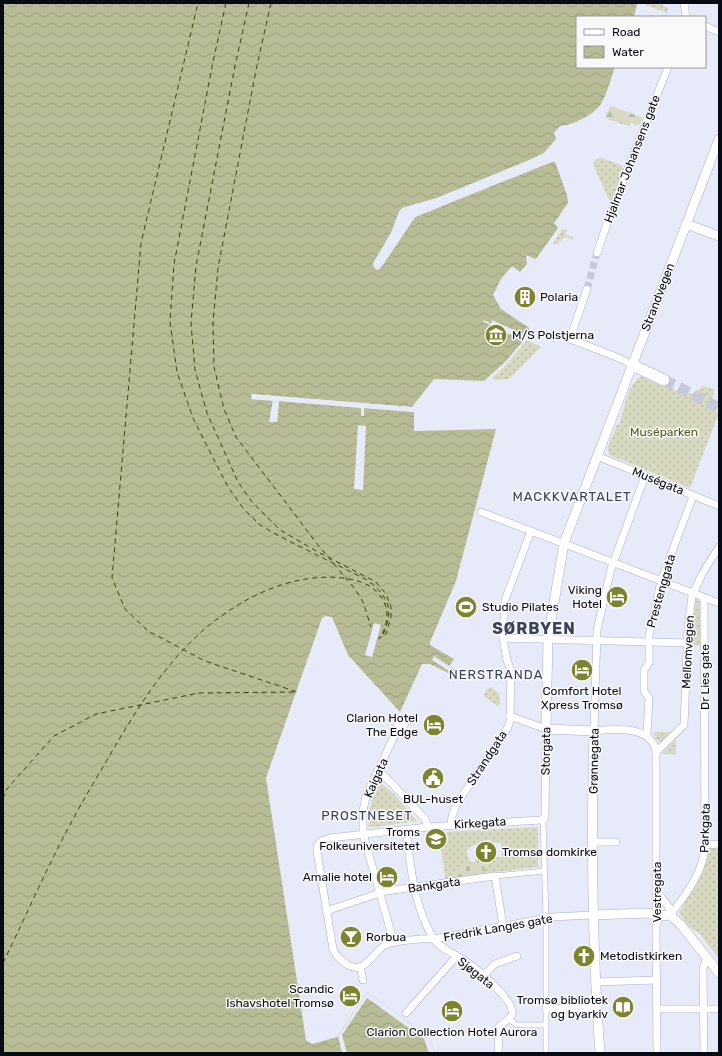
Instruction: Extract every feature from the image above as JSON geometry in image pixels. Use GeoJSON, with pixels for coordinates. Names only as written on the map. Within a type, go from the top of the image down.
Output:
{"type":"FeatureCollection","features":[{"type":"Feature","properties":{"kind":"main road"},"geometry":{"type":"LineString","coordinates":[[632,365],[664,380]]}},
{"type":"Feature","properties":{"kind":"street"},"geometry":{"type":"LineString","coordinates":[[684,3],[686,16]]}},
{"type":"Feature","properties":{"kind":"street"},"geometry":{"type":"LineString","coordinates":[[706,26],[719,32]]}},
{"type":"Feature","properties":{"kind":"street","name":"Hjalmar Johansens gate"},"geometry":{"type":"LineString","coordinates":[[598,253],[612,209],[668,68]]}},
{"type":"Feature","properties":{"kind":"street","name":"Strandvegen"},"geometry":{"type":"LineString","coordinates":[[597,456],[719,139]]}},
{"type":"Feature","properties":{"kind":"street"},"geometry":{"type":"LineString","coordinates":[[686,224],[719,236]]}},
{"type":"Feature","properties":{"kind":"street"},"geometry":{"type":"LineString","coordinates":[[588,289],[570,339],[619,358],[632,365]]}},
{"type":"Feature","properties":{"kind":"street","name":"Muségata"},"geometry":{"type":"LineString","coordinates":[[597,456],[719,506]]}},
{"type":"Feature","properties":{"kind":"street","name":"Storgata"},"geometry":{"type":"LineString","coordinates":[[546,1053],[546,919],[543,819],[545,815],[548,639],[564,543],[597,456]]}},
{"type":"Feature","properties":{"kind":"street","name":"Grønnegata"},"geometry":{"type":"LineString","coordinates":[[600,1053],[592,915],[594,731],[597,641],[604,596],[614,563],[646,476]]}},
{"type":"Feature","properties":{"kind":"street","name":"Prestenggata"},"geometry":{"type":"LineString","coordinates":[[647,734],[649,726],[649,698],[644,691],[644,670],[650,663],[648,642],[661,581],[693,496]]}},
{"type":"Feature","properties":{"kind":"street"},"geometry":{"type":"LineString","coordinates":[[481,512],[564,543],[704,599],[719,603]]}},
{"type":"Feature","properties":{"kind":"street","name":"Strandgata"},"geometry":{"type":"LineString","coordinates":[[451,825],[455,807],[508,725],[510,716],[511,671],[507,660],[503,638],[505,600],[531,531]]}},
{"type":"Feature","properties":{"kind":"street","name":"Mellomvegen"},"geometry":{"type":"LineString","coordinates":[[656,752],[684,726],[689,620],[693,594],[719,547]]}},
{"type":"Feature","properties":{"kind":"street","name":"Dr Lies gate"},"geometry":{"type":"LineString","coordinates":[[704,599],[706,756]]}},
{"type":"Feature","properties":{"kind":"street"},"geometry":{"type":"LineString","coordinates":[[503,638],[688,643]]}},
{"type":"Feature","properties":{"kind":"street"},"geometry":{"type":"LineString","coordinates":[[510,716],[546,729],[633,731],[647,734]]}},
{"type":"Feature","properties":{"kind":"street","name":"Kaigata"},"geometry":{"type":"LineString","coordinates":[[394,943],[363,834],[364,803],[397,730]]}},
{"type":"Feature","properties":{"kind":"street","name":"Vestregata"},"geometry":{"type":"LineString","coordinates":[[647,734],[653,742],[656,752],[656,909],[659,916],[656,928],[657,1053]]}},
{"type":"Feature","properties":{"kind":"street","name":"Parkgata"},"geometry":{"type":"LineString","coordinates":[[670,915],[696,879],[704,857],[706,756]]}},
{"type":"Feature","properties":{"kind":"street"},"geometry":{"type":"LineString","coordinates":[[379,770],[425,819],[428,827]]}},
{"type":"Feature","properties":{"kind":"street","name":"Kirkegata"},"geometry":{"type":"LineString","coordinates":[[326,911],[317,852],[317,846],[323,840],[428,827],[543,819]]}},
{"type":"Feature","properties":{"kind":"street","name":"Sjøgata"},"geometry":{"type":"LineString","coordinates":[[406,830],[413,888],[434,939],[483,976],[504,996],[512,1010],[509,1019]]}},
{"type":"Feature","properties":{"kind":"street"},"geometry":{"type":"LineString","coordinates":[[592,842],[616,842]]}},
{"type":"Feature","properties":{"kind":"street"},"geometry":{"type":"LineString","coordinates":[[705,845],[719,844]]}},
{"type":"Feature","properties":{"kind":"street","name":"Bankgata"},"geometry":{"type":"LineString","coordinates":[[326,911],[380,893],[544,870]]}},
{"type":"Feature","properties":{"kind":"street"},"geometry":{"type":"LineString","coordinates":[[495,876],[503,926]]}},
{"type":"Feature","properties":{"kind":"street"},"geometry":{"type":"LineString","coordinates":[[656,891],[669,907],[670,915],[681,925],[719,973]]}},
{"type":"Feature","properties":{"kind":"street"},"geometry":{"type":"LineString","coordinates":[[326,911],[333,948],[337,957],[353,967],[360,967],[363,980]]}},
{"type":"Feature","properties":{"kind":"street","name":"Fredrik Langes gate"},"geometry":{"type":"LineString","coordinates":[[360,967],[367,963],[385,945],[394,943],[424,938],[434,939],[546,919],[592,915],[648,913],[659,916],[670,915]]}},
{"type":"Feature","properties":{"kind":"street"},"geometry":{"type":"LineString","coordinates":[[483,976],[495,964],[518,956]]}},
{"type":"Feature","properties":{"kind":"street"},"geometry":{"type":"LineString","coordinates":[[406,1013],[456,957]]}},
{"type":"Feature","properties":{"kind":"street"},"geometry":{"type":"LineString","coordinates":[[704,1053],[703,968],[707,958]]}},
{"type":"Feature","properties":{"kind":"street"},"geometry":{"type":"LineString","coordinates":[[595,982],[657,980]]}},
{"type":"Feature","properties":{"kind":"street"},"geometry":{"type":"LineString","coordinates":[[546,1009],[597,1008]]}},
{"type":"Feature","properties":{"kind":"street"},"geometry":{"type":"LineString","coordinates":[[656,1009],[719,1009]]}},
{"type":"Feature","properties":{"kind":"street"},"geometry":{"type":"LineString","coordinates":[[498,1053],[498,1030],[501,1024],[509,1019],[517,1025],[546,1025]]}},
{"type":"Feature","properties":{"kind":"green space"},"geometry":{"type":"Polygon","coordinates":[[[646,3],[659,3],[668,8],[667,13],[645,5],[646,3]]]}},
{"type":"Feature","properties":{"kind":"green space"},"geometry":{"type":"Polygon","coordinates":[[[611,106],[641,117],[642,119],[640,124],[635,125],[631,122],[629,126],[607,119],[605,116],[611,106]]]}},
{"type":"Feature","properties":{"kind":"green space"},"geometry":{"type":"Polygon","coordinates":[[[601,158],[621,165],[623,168],[612,201],[609,200],[593,164],[596,159],[601,158]]]}},
{"type":"Feature","properties":{"kind":"green space"},"geometry":{"type":"Polygon","coordinates":[[[563,229],[567,231],[565,234],[573,237],[573,240],[566,237],[557,245],[553,243],[563,229]]]}},
{"type":"Feature","properties":{"kind":"green space"},"geometry":{"type":"Polygon","coordinates":[[[527,340],[541,347],[509,379],[494,380],[492,378],[504,367],[527,340]]]}},
{"type":"Feature","properties":{"kind":"green space","name":"Muséparken"},"geometry":{"type":"Polygon","coordinates":[[[641,376],[661,386],[666,376],[669,377],[671,384],[675,389],[679,393],[683,394],[693,393],[703,386],[714,389],[709,408],[719,413],[690,488],[609,455],[608,447],[617,425],[619,425],[626,399],[632,386],[641,376]]]}},
{"type":"Feature","properties":{"kind":"green space"},"geometry":{"type":"Polygon","coordinates":[[[697,598],[701,603],[699,609],[702,614],[701,646],[691,645],[691,618],[694,599],[697,598]]]}},
{"type":"Feature","properties":{"kind":"green space"},"geometry":{"type":"Polygon","coordinates":[[[491,687],[499,693],[500,703],[498,706],[483,696],[488,688],[491,687]]]}},
{"type":"Feature","properties":{"kind":"green space"},"geometry":{"type":"Polygon","coordinates":[[[654,732],[672,733],[661,743],[656,739],[654,732]]]}},
{"type":"Feature","properties":{"kind":"green space"},"geometry":{"type":"Polygon","coordinates":[[[675,740],[676,754],[661,754],[675,740]]]}},
{"type":"Feature","properties":{"kind":"green space"},"geometry":{"type":"Polygon","coordinates":[[[382,784],[394,794],[417,821],[375,827],[369,826],[368,816],[373,796],[382,784]]]}},
{"type":"Feature","properties":{"kind":"green space"},"geometry":{"type":"Polygon","coordinates":[[[538,827],[538,867],[445,879],[441,847],[444,847],[442,833],[538,827]],[[490,840],[483,841],[482,844],[468,849],[466,851],[470,862],[475,862],[475,859],[484,858],[485,862],[492,861],[492,858],[502,857],[502,852],[507,851],[506,846],[501,846],[500,842],[491,843],[490,840]]]}},
{"type":"Feature","properties":{"kind":"green space"},"geometry":{"type":"Polygon","coordinates":[[[719,846],[719,959],[699,933],[689,927],[679,913],[704,868],[709,848],[719,846]]]}},
{"type":"Feature","properties":{"kind":"green space"},"geometry":{"type":"Polygon","coordinates":[[[464,865],[484,865],[485,874],[448,878],[464,865]]]}},
{"type":"Feature","properties":{"kind":"water"},"geometry":{"type":"Polygon","coordinates":[[[3,3],[637,4],[634,16],[576,16],[576,68],[615,68],[604,98],[595,110],[584,118],[571,124],[560,126],[554,133],[556,139],[542,155],[437,198],[402,208],[391,233],[373,263],[378,270],[383,265],[415,217],[555,162],[567,195],[568,203],[554,223],[558,228],[536,259],[526,255],[527,264],[520,272],[512,266],[501,279],[493,295],[501,309],[528,327],[531,332],[505,362],[484,381],[434,379],[412,407],[252,394],[251,399],[273,400],[270,422],[277,422],[279,401],[414,412],[414,431],[496,429],[456,581],[430,642],[430,645],[454,659],[449,666],[455,670],[452,675],[430,664],[422,664],[400,712],[348,655],[332,617],[326,616],[322,618],[266,778],[306,1040],[312,1044],[337,1037],[367,992],[429,1037],[435,1053],[3,1053],[3,3]]]}},
{"type":"Feature","properties":{"kind":"pier"},"geometry":{"type":"Polygon","coordinates":[[[553,144],[553,147],[547,154],[528,163],[438,199],[403,210],[393,234],[375,264],[378,268],[414,215],[512,174],[555,160],[555,162],[513,176],[415,217],[380,268],[378,270],[374,268],[373,264],[391,233],[402,208],[437,198],[527,161],[546,152],[553,144]]]}},
{"type":"Feature","properties":{"kind":"pier"},"geometry":{"type":"Polygon","coordinates":[[[484,320],[491,324],[492,320],[530,337],[527,340],[515,335],[514,336],[483,322],[484,320]]]}},
{"type":"Feature","properties":{"kind":"pier"},"geometry":{"type":"Polygon","coordinates":[[[252,394],[412,407],[413,409],[253,396],[252,397],[274,399],[272,420],[275,420],[277,400],[279,399],[413,410],[414,412],[364,408],[364,416],[361,416],[361,408],[279,401],[277,422],[269,422],[273,401],[251,399],[252,394]]]}},
{"type":"Feature","properties":{"kind":"pier"},"geometry":{"type":"Polygon","coordinates":[[[358,425],[366,426],[363,490],[354,489],[358,425]]]}},
{"type":"Feature","properties":{"kind":"pier"},"geometry":{"type":"Polygon","coordinates":[[[374,623],[381,625],[372,657],[365,655],[374,623]]]}},
{"type":"Feature","properties":{"kind":"pier"},"geometry":{"type":"Polygon","coordinates":[[[434,656],[454,671],[452,673],[432,660],[434,656]]]}},
{"type":"Feature","properties":{"kind":"pier"},"geometry":{"type":"Polygon","coordinates":[[[367,992],[429,1037],[435,1053],[429,1053],[424,1039],[367,998],[342,1035],[347,1053],[342,1053],[338,1036],[367,992]]]}},
{"type":"Feature","properties":{"kind":"ferry route"},"geometry":{"type":"LineString","coordinates":[[3,799],[6,790],[54,736],[96,714],[199,693],[297,692],[205,661],[148,631],[125,609],[112,578],[141,243],[198,3]]}},
{"type":"Feature","properties":{"kind":"ferry route"},"geometry":{"type":"LineString","coordinates":[[226,3],[213,62],[174,264],[170,322],[177,372],[193,418],[228,487],[243,508],[260,525],[367,580],[382,593],[389,610],[384,632],[378,639]]}},
{"type":"Feature","properties":{"kind":"ferry route"},"geometry":{"type":"LineString","coordinates":[[249,3],[235,66],[196,266],[191,323],[195,370],[207,413],[238,482],[252,502],[280,530],[318,552],[376,582],[386,594],[391,607],[391,617],[386,634],[380,638]]}},
{"type":"Feature","properties":{"kind":"ferry route"},"geometry":{"type":"LineString","coordinates":[[271,3],[256,70],[218,268],[213,322],[214,367],[224,409],[236,437],[318,545],[355,589],[363,602],[371,627]]}},
{"type":"Feature","properties":{"kind":"ferry route"},"geometry":{"type":"LineString","coordinates":[[3,963],[45,874],[80,806],[137,711],[171,663],[213,622],[229,610],[247,600],[284,584],[303,579],[323,577],[343,578],[364,583],[381,597],[387,611],[385,627],[381,636]]}},
{"type":"Feature","properties":{"kind":"tunnel"},"geometry":{"type":"LineString","coordinates":[[587,289],[597,253]]}},
{"type":"Feature","properties":{"kind":"tunnel"},"geometry":{"type":"LineString","coordinates":[[664,380],[719,408]]}},
{"type":"Feature","properties":{"kind":"place","name":"Polaria"},"geometry":{"type":"Point","coordinates":[525,297]}},
{"type":"Feature","properties":{"kind":"place","name":"M/S Polstjerna"},"geometry":{"type":"Point","coordinates":[496,335]}},
{"type":"Feature","properties":{"kind":"place","name":"Viking Hotel"},"geometry":{"type":"Point","coordinates":[617,597]}},
{"type":"Feature","properties":{"kind":"place","name":"Studio Pilates"},"geometry":{"type":"Point","coordinates":[466,607]}},
{"type":"Feature","properties":{"kind":"place","name":"Comfort Hotel Xpress Tromsø"},"geometry":{"type":"Point","coordinates":[582,670]}},
{"type":"Feature","properties":{"kind":"place","name":"Clarion Hotel The Edge"},"geometry":{"type":"Point","coordinates":[434,725]}},
{"type":"Feature","properties":{"kind":"place","name":"BUL-huset"},"geometry":{"type":"Point","coordinates":[433,778]}},
{"type":"Feature","properties":{"kind":"place","name":"Troms Folkeuniversitetet"},"geometry":{"type":"Point","coordinates":[436,839]}},
{"type":"Feature","properties":{"kind":"place","name":"Tromsø domkirke"},"geometry":{"type":"Point","coordinates":[486,852]}},
{"type":"Feature","properties":{"kind":"place","name":"Amalie hotel"},"geometry":{"type":"Point","coordinates":[387,877]}},
{"type":"Feature","properties":{"kind":"place","name":"Rorbua"},"geometry":{"type":"Point","coordinates":[351,937]}},
{"type":"Feature","properties":{"kind":"place","name":"Metodistkirken"},"geometry":{"type":"Point","coordinates":[584,956]}},
{"type":"Feature","properties":{"kind":"place","name":"Scandic Ishavshotel Tromsø"},"geometry":{"type":"Point","coordinates":[350,996]}},
{"type":"Feature","properties":{"kind":"place","name":"Tromsø bibliotek og byarkiv"},"geometry":{"type":"Point","coordinates":[623,1007]}},
{"type":"Feature","properties":{"kind":"place","name":"Clarion Collection Hotel Aurora"},"geometry":{"type":"Point","coordinates":[452,1011]}},
{"type":"Feature","properties":{"kind":"district","name":"MACKKVARTALET"},"geometry":{"type":"Point","coordinates":[572,496]}},
{"type":"Feature","properties":{"kind":"district","name":"SØRBYEN"},"geometry":{"type":"Point","coordinates":[534,628]}},
{"type":"Feature","properties":{"kind":"district","name":"NERSTRANDA"},"geometry":{"type":"Point","coordinates":[496,674]}},
{"type":"Feature","properties":{"kind":"district","name":"PROSTNESET"},"geometry":{"type":"Point","coordinates":[367,815]}}]}
